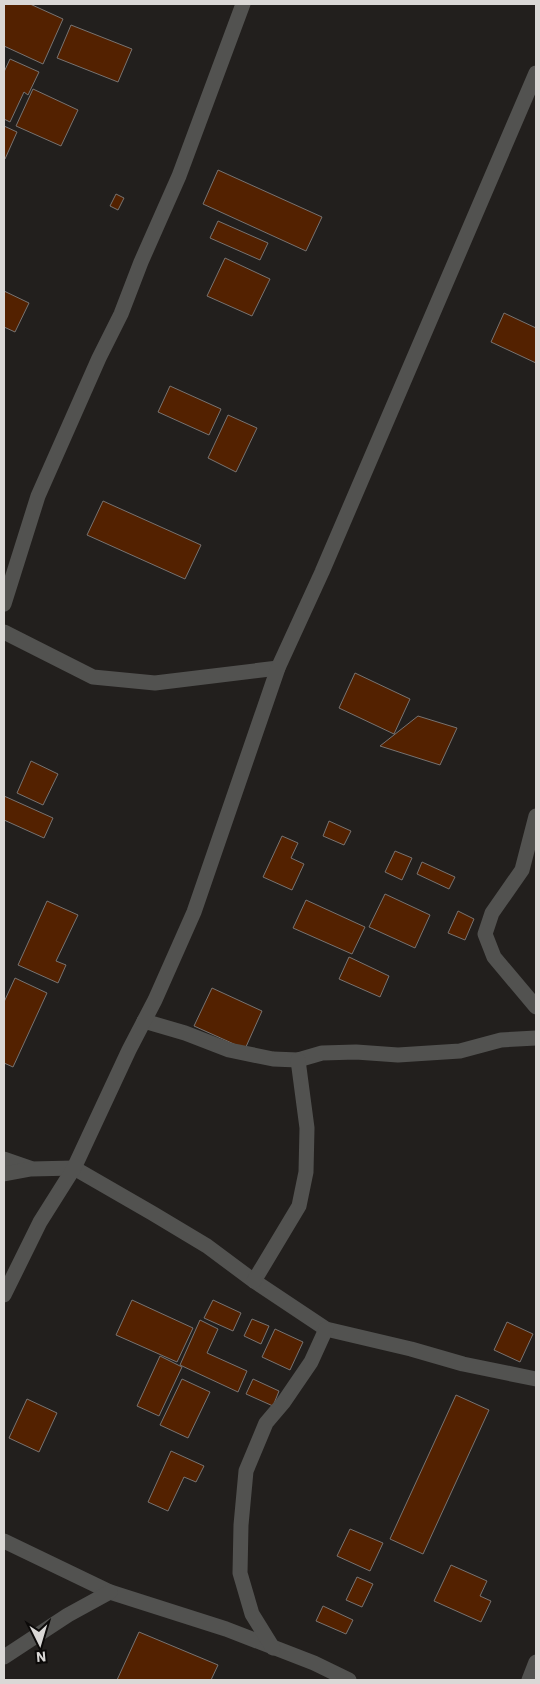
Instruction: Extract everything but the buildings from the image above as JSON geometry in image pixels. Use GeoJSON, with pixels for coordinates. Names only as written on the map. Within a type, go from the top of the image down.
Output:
{"type":"FeatureCollection","features":[{"type":"Feature","properties":{"kind":"street"},"geometry":{"type":"LineString","coordinates":[[4,604],[38,496],[99,358],[121,314],[141,262],[179,176],[243,4]]}},
{"type":"Feature","properties":{"kind":"street"},"geometry":{"type":"LineString","coordinates":[[4,1295],[40,1222],[74,1168],[144,1021],[156,1000],[194,912],[278,668],[322,572],[536,73]]}},
{"type":"Feature","properties":{"kind":"street"},"geometry":{"type":"LineString","coordinates":[[4,632],[93,677],[155,683],[278,668]]}},
{"type":"Feature","properties":{"kind":"street"},"geometry":{"type":"LineString","coordinates":[[536,816],[522,870],[492,913],[485,934],[494,957],[536,1007]]}},
{"type":"Feature","properties":{"kind":"street"},"geometry":{"type":"LineString","coordinates":[[144,1021],[185,1033],[229,1050],[273,1059],[298,1060],[322,1053],[356,1052],[398,1055],[460,1051],[501,1040],[536,1038]]}},
{"type":"Feature","properties":{"kind":"street"},"geometry":{"type":"LineString","coordinates":[[254,1281],[299,1206],[306,1172],[307,1128],[298,1060]]}},
{"type":"Feature","properties":{"kind":"street"},"geometry":{"type":"LineString","coordinates":[[4,1159],[31,1169]]}},
{"type":"Feature","properties":{"kind":"street"},"geometry":{"type":"LineString","coordinates":[[4,1174],[31,1169],[74,1168],[208,1246],[254,1281],[326,1329],[411,1349],[463,1364],[536,1379]]}},
{"type":"Feature","properties":{"kind":"street"},"geometry":{"type":"LineString","coordinates":[[273,1648],[252,1614],[240,1573],[241,1525],[246,1471],[266,1423],[283,1403],[311,1362],[326,1329]]}},
{"type":"Feature","properties":{"kind":"street"},"geometry":{"type":"LineString","coordinates":[[4,1541],[110,1592],[226,1629],[314,1663],[349,1680]]}},
{"type":"Feature","properties":{"kind":"street"},"geometry":{"type":"LineString","coordinates":[[4,1657],[68,1614],[110,1592]]}},
{"type":"Feature","properties":{"kind":"street"},"geometry":{"type":"LineString","coordinates":[[529,1680],[536,1662]]}}]}
